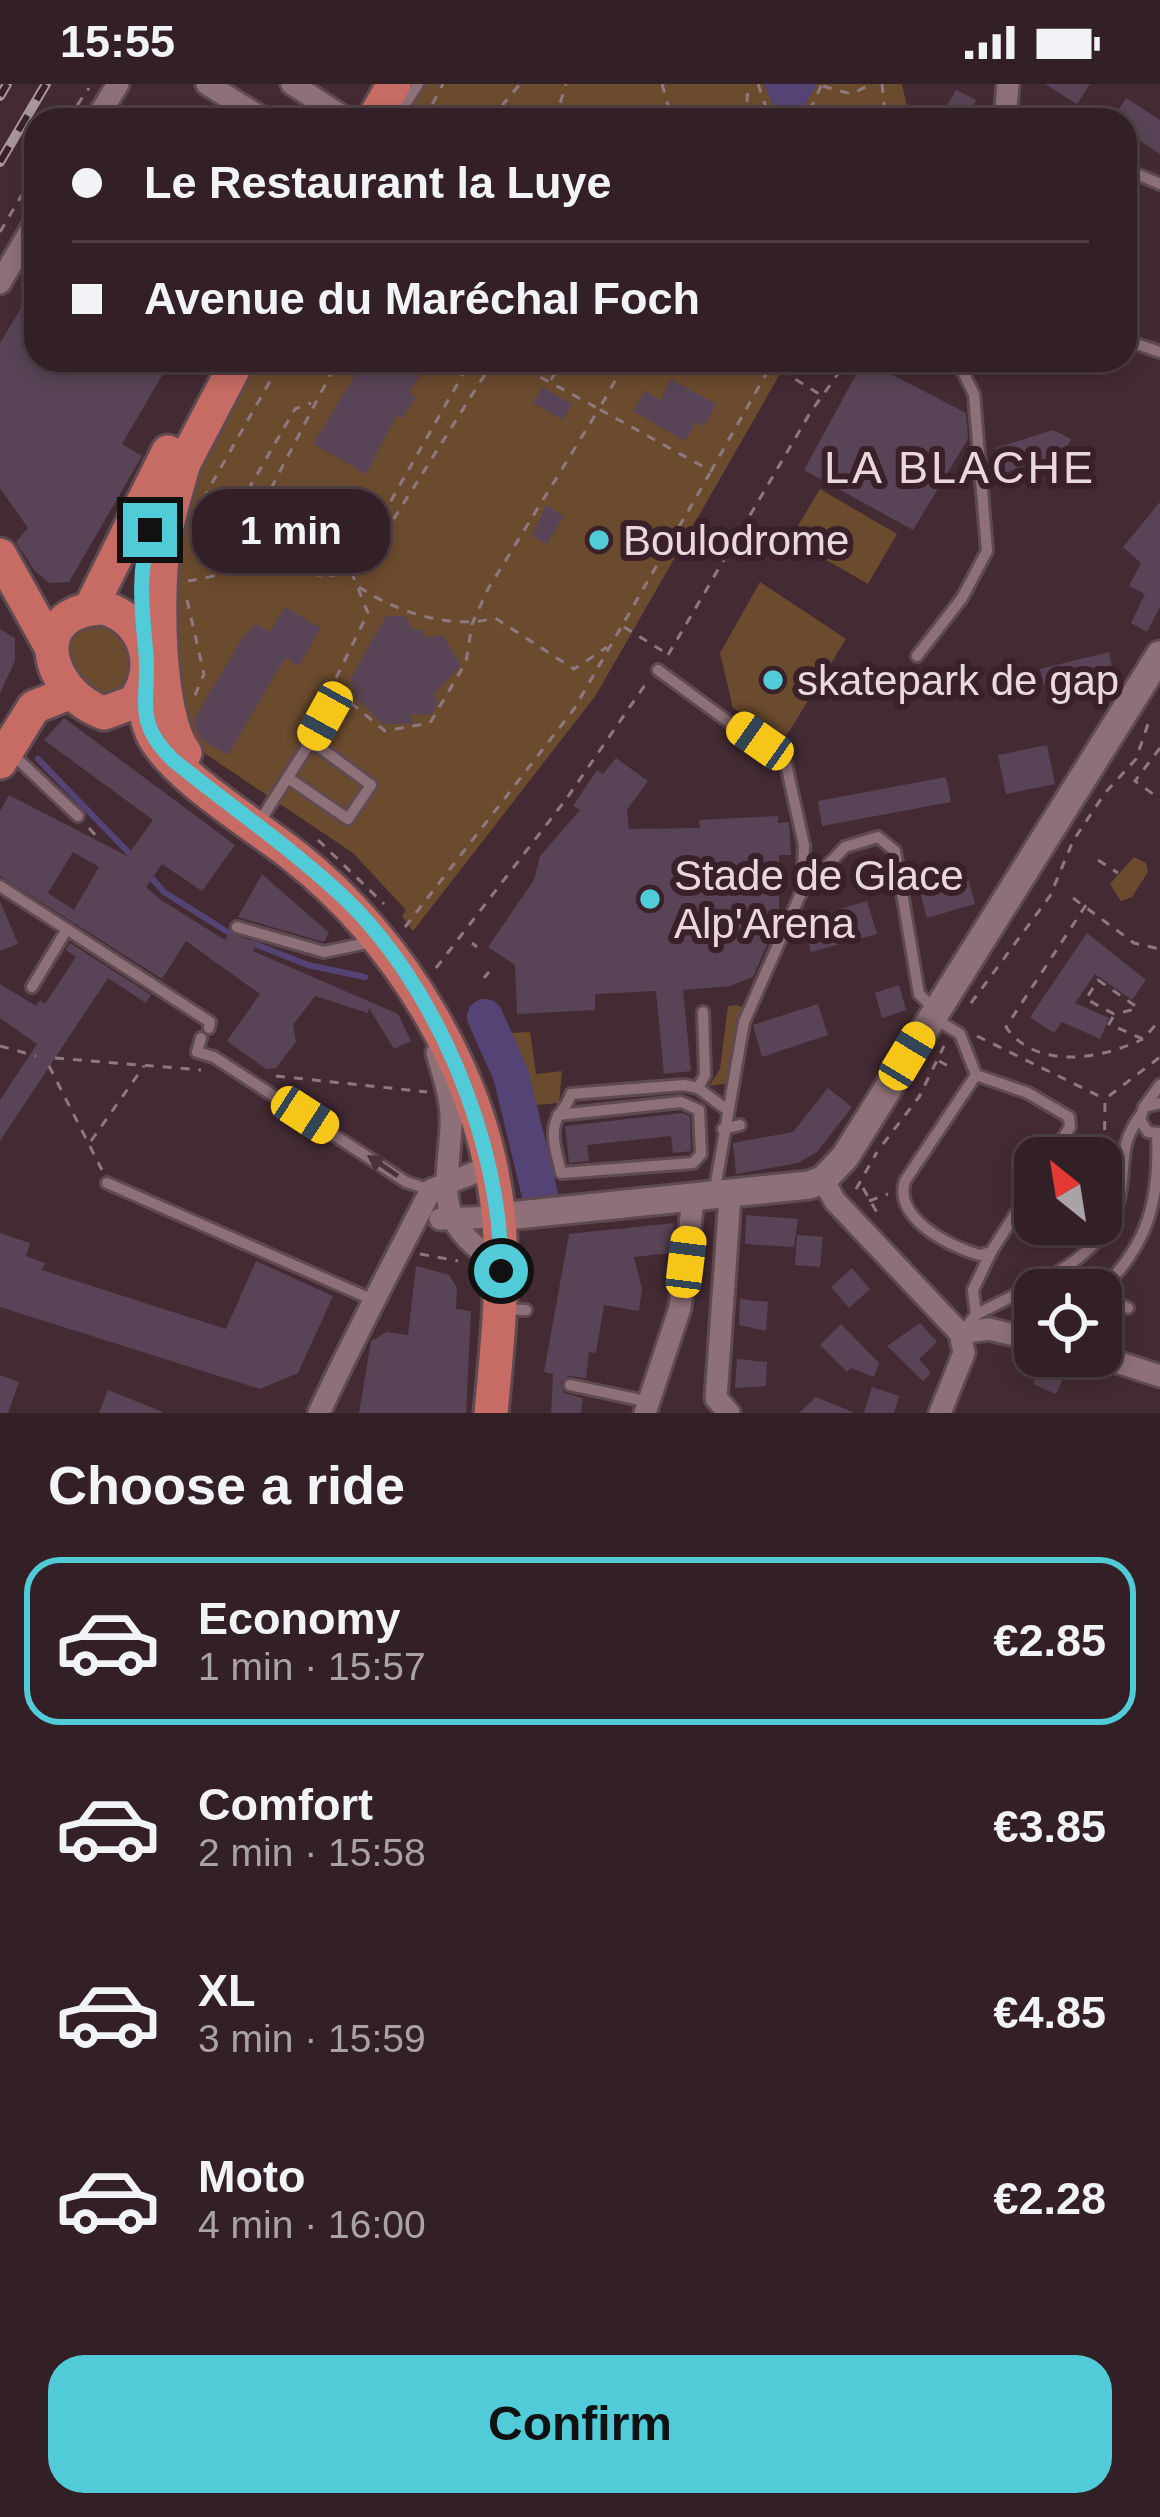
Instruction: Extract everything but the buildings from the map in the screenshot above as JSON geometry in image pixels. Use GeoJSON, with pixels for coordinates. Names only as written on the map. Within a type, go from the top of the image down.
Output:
{"type":"FeatureCollection","features":[{"type":"Feature","properties":{"kind":"main road"},"geometry":{"type":"LineString","coordinates":[[2,748],[32,674],[57,629],[86,610],[210,372]]}},
{"type":"Feature","properties":{"kind":"main road"},"geometry":{"type":"LineString","coordinates":[[232,372],[145,548],[140,632],[146,672],[141,693],[161,748],[339,892],[381,939],[421,1000],[476,1113],[512,1216],[501,1265],[513,1309],[491,1413]]}},
{"type":"Feature","properties":{"kind":"main road"},"geometry":{"type":"LineString","coordinates":[[183,466],[163,547],[160,582],[171,728],[188,757],[239,800],[256,826]]}},
{"type":"Feature","properties":{"kind":"main road"},"geometry":{"type":"LineString","coordinates":[[0,554],[34,589],[86,610],[124,615],[140,632]]}},
{"type":"Feature","properties":{"kind":"main road"},"geometry":{"type":"LineString","coordinates":[[0,554],[80,700],[241,826],[256,826]]}},
{"type":"Feature","properties":{"kind":"main road"},"geometry":{"type":"LineString","coordinates":[[2,748],[34,707],[80,700],[114,712],[141,693]]}},
{"type":"Feature","properties":{"kind":"street"},"geometry":{"type":"LineString","coordinates":[[207,84],[246,108]]}},
{"type":"Feature","properties":{"kind":"street"},"geometry":{"type":"LineString","coordinates":[[292,84],[383,104]]}},
{"type":"Feature","properties":{"kind":"street"},"geometry":{"type":"LineString","coordinates":[[0,284],[24,242]]}},
{"type":"Feature","properties":{"kind":"street"},"geometry":{"type":"LineString","coordinates":[[421,1000],[449,1095],[434,1194],[435,1218],[712,1198],[823,1180],[845,1157],[944,1018],[1160,655]]}},
{"type":"Feature","properties":{"kind":"street"},"geometry":{"type":"LineString","coordinates":[[319,1413],[403,1236],[434,1194],[491,1166]]}},
{"type":"Feature","properties":{"kind":"street"},"geometry":{"type":"LineString","coordinates":[[823,1180],[835,1201],[960,1333],[964,1353],[940,1413]]}},
{"type":"Feature","properties":{"kind":"street"},"geometry":{"type":"LineString","coordinates":[[434,1194],[470,1244],[501,1265]]}},
{"type":"Feature","properties":{"kind":"street"},"geometry":{"type":"LineString","coordinates":[[647,1407],[712,1198]]}},
{"type":"Feature","properties":{"kind":"street"},"geometry":{"type":"LineString","coordinates":[[712,1198],[716,1398],[729,1413]]}},
{"type":"Feature","properties":{"kind":"street"},"geometry":{"type":"LineString","coordinates":[[960,1333],[989,1329],[1014,1335]]}},
{"type":"Feature","properties":{"kind":"street"},"geometry":{"type":"LineString","coordinates":[[1122,1364],[1160,1376]]}},
{"type":"Feature","properties":{"kind":"lane"},"geometry":{"type":"LineString","coordinates":[[917,656],[962,598],[987,550],[974,394],[963,372]]}},
{"type":"Feature","properties":{"kind":"lane"},"geometry":{"type":"LineString","coordinates":[[658,670],[786,764],[804,845],[801,893],[775,961],[748,1011],[736,1085],[725,1109],[712,1198]]}},
{"type":"Feature","properties":{"kind":"lane"},"geometry":{"type":"LineString","coordinates":[[256,826],[340,692]]}},
{"type":"Feature","properties":{"kind":"lane"},"geometry":{"type":"LineString","coordinates":[[287,778],[348,819],[371,785],[311,742]]}},
{"type":"Feature","properties":{"kind":"lane"},"geometry":{"type":"LineString","coordinates":[[2,748],[78,816]]}},
{"type":"Feature","properties":{"kind":"lane"},"geometry":{"type":"LineString","coordinates":[[801,893],[852,842],[872,836],[891,844],[919,994],[968,1046],[976,1075],[904,1181],[901,1196],[906,1209],[937,1234],[975,1255],[992,1252]]}},
{"type":"Feature","properties":{"kind":"lane"},"geometry":{"type":"LineString","coordinates":[[0,886],[210,1022],[197,1052],[214,1057],[406,1182],[434,1194]]}},
{"type":"Feature","properties":{"kind":"lane"},"geometry":{"type":"LineString","coordinates":[[236,927],[324,952],[381,939]]}},
{"type":"Feature","properties":{"kind":"lane"},"geometry":{"type":"LineString","coordinates":[[32,987],[67,929]]}},
{"type":"Feature","properties":{"kind":"lane"},"geometry":{"type":"LineString","coordinates":[[698,1088],[705,1076],[703,1012]]}},
{"type":"Feature","properties":{"kind":"lane"},"geometry":{"type":"LineString","coordinates":[[976,1075],[1028,1093],[1069,1117],[1064,1137]]}},
{"type":"Feature","properties":{"kind":"lane"},"geometry":{"type":"LineString","coordinates":[[1122,1269],[1150,1223],[1159,1195],[1158,1133],[1144,1129],[1160,1085]]}},
{"type":"Feature","properties":{"kind":"lane"},"geometry":{"type":"LineString","coordinates":[[558,1115],[689,1103],[702,1119],[701,1154],[693,1163],[561,1173],[554,1132],[558,1115],[571,1094],[698,1088],[725,1109]]}},
{"type":"Feature","properties":{"kind":"lane"},"geometry":{"type":"LineString","coordinates":[[1122,1165],[1123,1142],[1152,1106]]}},
{"type":"Feature","properties":{"kind":"lane"},"geometry":{"type":"LineString","coordinates":[[722,1129],[740,1125]]}},
{"type":"Feature","properties":{"kind":"lane"},"geometry":{"type":"LineString","coordinates":[[107,1183],[371,1299]]}},
{"type":"Feature","properties":{"kind":"lane"},"geometry":{"type":"LineString","coordinates":[[976,1315],[973,1290],[1014,1217]]}},
{"type":"Feature","properties":{"kind":"lane"},"geometry":{"type":"LineString","coordinates":[[1055,1269],[1093,1245]]}},
{"type":"Feature","properties":{"kind":"lane"},"geometry":{"type":"LineString","coordinates":[[960,1333],[976,1315],[1014,1294]]}},
{"type":"Feature","properties":{"kind":"lane"},"geometry":{"type":"LineString","coordinates":[[1122,1305],[1128,1308]]}},
{"type":"Feature","properties":{"kind":"lane"},"geometry":{"type":"LineString","coordinates":[[570,1384],[647,1407]]}},
{"type":"Feature","properties":{"kind":"path"},"geometry":{"type":"LineString","coordinates":[[74,108],[84,91],[97,84]]}},
{"type":"Feature","properties":{"kind":"path"},"geometry":{"type":"LineString","coordinates":[[500,108],[520,84]]}},
{"type":"Feature","properties":{"kind":"path"},"geometry":{"type":"LineString","coordinates":[[551,84],[564,86]]}},
{"type":"Feature","properties":{"kind":"path"},"geometry":{"type":"LineString","coordinates":[[747,107],[748,84]]}},
{"type":"Feature","properties":{"kind":"path"},"geometry":{"type":"LineString","coordinates":[[822,85],[850,94],[872,84]]}},
{"type":"Feature","properties":{"kind":"path"},"geometry":{"type":"LineString","coordinates":[[747,107],[758,87]]}},
{"type":"Feature","properties":{"kind":"path"},"geometry":{"type":"LineString","coordinates":[[0,232],[24,191]]}},
{"type":"Feature","properties":{"kind":"path"},"geometry":{"type":"LineString","coordinates":[[196,511],[275,372]]}},
{"type":"Feature","properties":{"kind":"path"},"geometry":{"type":"LineString","coordinates":[[241,572],[241,546],[331,372]]}},
{"type":"Feature","properties":{"kind":"path"},"geometry":{"type":"LineString","coordinates":[[464,372],[352,571],[368,613],[333,684],[385,731],[430,723],[466,662],[472,624],[488,589],[620,372]]}},
{"type":"Feature","properties":{"kind":"path"},"geometry":{"type":"LineString","coordinates":[[183,582],[268,567],[307,577],[340,578],[366,562],[486,372]]}},
{"type":"Feature","properties":{"kind":"path"},"geometry":{"type":"LineString","coordinates":[[531,372],[711,471]]}},
{"type":"Feature","properties":{"kind":"path"},"geometry":{"type":"LineString","coordinates":[[550,382],[555,372]]}},
{"type":"Feature","properties":{"kind":"path"},"geometry":{"type":"LineString","coordinates":[[384,904],[403,929],[574,709],[764,372]]}},
{"type":"Feature","properties":{"kind":"path"},"geometry":{"type":"LineString","coordinates":[[781,372],[821,396]]}},
{"type":"Feature","properties":{"kind":"path"},"geometry":{"type":"LineString","coordinates":[[436,966],[567,798],[658,670],[839,372]]}},
{"type":"Feature","properties":{"kind":"path"},"geometry":{"type":"LineString","coordinates":[[185,548],[185,530],[216,545],[295,409],[311,404]]}},
{"type":"Feature","properties":{"kind":"path"},"geometry":{"type":"LineString","coordinates":[[171,728],[188,711],[204,674],[183,582],[184,565]]}},
{"type":"Feature","properties":{"kind":"path"},"geometry":{"type":"LineString","coordinates":[[357,586],[381,602],[472,624],[495,618],[574,669],[610,644]]}},
{"type":"Feature","properties":{"kind":"path"},"geometry":{"type":"LineString","coordinates":[[622,626],[668,654]]}},
{"type":"Feature","properties":{"kind":"path"},"geometry":{"type":"LineString","coordinates":[[1105,1099],[944,1018],[997,975],[1018,934],[1049,896],[1073,842],[1136,759],[1151,712]]}},
{"type":"Feature","properties":{"kind":"path"},"geometry":{"type":"LineString","coordinates":[[1160,748],[1135,781],[1160,799]]}},
{"type":"Feature","properties":{"kind":"path"},"geometry":{"type":"LineString","coordinates":[[1098,860],[1118,873]]}},
{"type":"Feature","properties":{"kind":"path"},"geometry":{"type":"LineString","coordinates":[[1073,898],[1134,943],[1160,949]]}},
{"type":"Feature","properties":{"kind":"path"},"geometry":{"type":"LineString","coordinates":[[1086,905],[1006,1027],[1022,1042],[1069,1060],[1117,1052],[1142,1039],[1160,1020]]}},
{"type":"Feature","properties":{"kind":"path"},"geometry":{"type":"LineString","coordinates":[[484,978],[489,972]]}},
{"type":"Feature","properties":{"kind":"path"},"geometry":{"type":"LineString","coordinates":[[1114,1014],[1086,999],[1098,980],[1137,1007],[1114,1014],[1109,1024],[1142,1039]]}},
{"type":"Feature","properties":{"kind":"path"},"geometry":{"type":"LineString","coordinates":[[0,1046],[36,1056]]}},
{"type":"Feature","properties":{"kind":"path"},"geometry":{"type":"LineString","coordinates":[[1105,1099],[1160,1058]]}},
{"type":"Feature","properties":{"kind":"path"},"geometry":{"type":"LineString","coordinates":[[862,1186],[878,1150],[920,1097],[938,1060],[952,1068]]}},
{"type":"Feature","properties":{"kind":"path"},"geometry":{"type":"LineString","coordinates":[[49,1066],[107,1183]]}},
{"type":"Feature","properties":{"kind":"path"},"geometry":{"type":"LineString","coordinates":[[90,1142],[144,1066]]}},
{"type":"Feature","properties":{"kind":"path"},"geometry":{"type":"LineString","coordinates":[[407,1090],[436,1093]]}},
{"type":"Feature","properties":{"kind":"path"},"geometry":{"type":"LineString","coordinates":[[1105,1099],[1105,1137]]}},
{"type":"Feature","properties":{"kind":"path"},"geometry":{"type":"LineString","coordinates":[[869,1201],[892,1193]]}},
{"type":"Feature","properties":{"kind":"path"},"geometry":{"type":"LineString","coordinates":[[405,1252],[464,1262]]}},
{"type":"Feature","properties":{"kind":"shaded area"},"geometry":{"type":"Polygon","coordinates":[[[421,84],[902,84],[907,108],[406,108],[421,84]]]}},
{"type":"Feature","properties":{"kind":"shaded area"},"geometry":{"type":"Polygon","coordinates":[[[764,84],[815,84],[803,107],[773,105],[764,84]]]}},
{"type":"Feature","properties":{"kind":"shaded area"},"geometry":{"type":"Polygon","coordinates":[[[248,372],[781,372],[596,695],[413,931],[402,916],[406,910],[353,853],[176,734],[168,612],[185,492],[248,372]]]}},
{"type":"Feature","properties":{"kind":"shaded area"},"geometry":{"type":"Polygon","coordinates":[[[820,489],[897,534],[868,584],[790,539],[820,489]]]}},
{"type":"Feature","properties":{"kind":"shaded area","name":"skatepark de gap"},"geometry":{"type":"Polygon","coordinates":[[[760,582],[846,639],[785,738],[733,708],[720,653],[760,582]]]}},
{"type":"Feature","properties":{"kind":"shaded area"},"geometry":{"type":"Polygon","coordinates":[[[104,621],[132,642],[131,688],[97,701],[65,655],[77,627],[104,621]]]}},
{"type":"Feature","properties":{"kind":"shaded area"},"geometry":{"type":"Polygon","coordinates":[[[1134,857],[1146,863],[1148,872],[1132,897],[1121,901],[1110,884],[1134,857]]]}},
{"type":"Feature","properties":{"kind":"shaded area"},"geometry":{"type":"Polygon","coordinates":[[[728,1006],[742,1007],[730,1083],[709,1086],[720,1069],[728,1006]]]}},
{"type":"Feature","properties":{"kind":"shaded area"},"geometry":{"type":"Polygon","coordinates":[[[530,1032],[536,1074],[562,1071],[559,1103],[534,1105],[506,1033],[530,1032]]]}},
{"type":"Feature","properties":{"kind":"waterway"},"geometry":{"type":"LineString","coordinates":[[38,759],[131,855]]}},
{"type":"Feature","properties":{"kind":"waterway"},"geometry":{"type":"LineString","coordinates":[[148,874],[164,892],[234,936]]}},
{"type":"Feature","properties":{"kind":"waterway"},"geometry":{"type":"LineString","coordinates":[[252,943],[308,965],[365,977]]}},
{"type":"Feature","properties":{"kind":"waterway"},"geometry":{"type":"LineString","coordinates":[[485,1017],[511,1075],[541,1199]]}},
{"type":"Feature","properties":{"kind":"railway"},"geometry":{"type":"LineString","coordinates":[[0,96],[7,84]]}},
{"type":"Feature","properties":{"kind":"railway"},"geometry":{"type":"LineString","coordinates":[[32,108],[46,84]]}},
{"type":"Feature","properties":{"kind":"railway"},"geometry":{"type":"LineString","coordinates":[[0,162],[24,121]]}},
{"type":"Feature","properties":{"kind":"place","name":"Boulodrome"},"geometry":{"type":"Point","coordinates":[599,540]}},
{"type":"Feature","properties":{"kind":"place","name":"skatepark de gap"},"geometry":{"type":"Point","coordinates":[773,680]}},
{"type":"Feature","properties":{"kind":"place","name":"Stade de Glace Alp'Arena"},"geometry":{"type":"Point","coordinates":[650,899]}},
{"type":"Feature","properties":{"kind":"district","name":"LA BLACHE"},"geometry":{"type":"Point","coordinates":[960,467]}},
{"type":"Feature","properties":{"kind":"route"},"geometry":{"type":"LineString","coordinates":[[150,530],[141,565],[140,632],[146,672],[141,693],[151,733],[173,760],[339,892],[398,962],[421,1000],[482,1131],[498,1217],[501,1271]]}}]}
